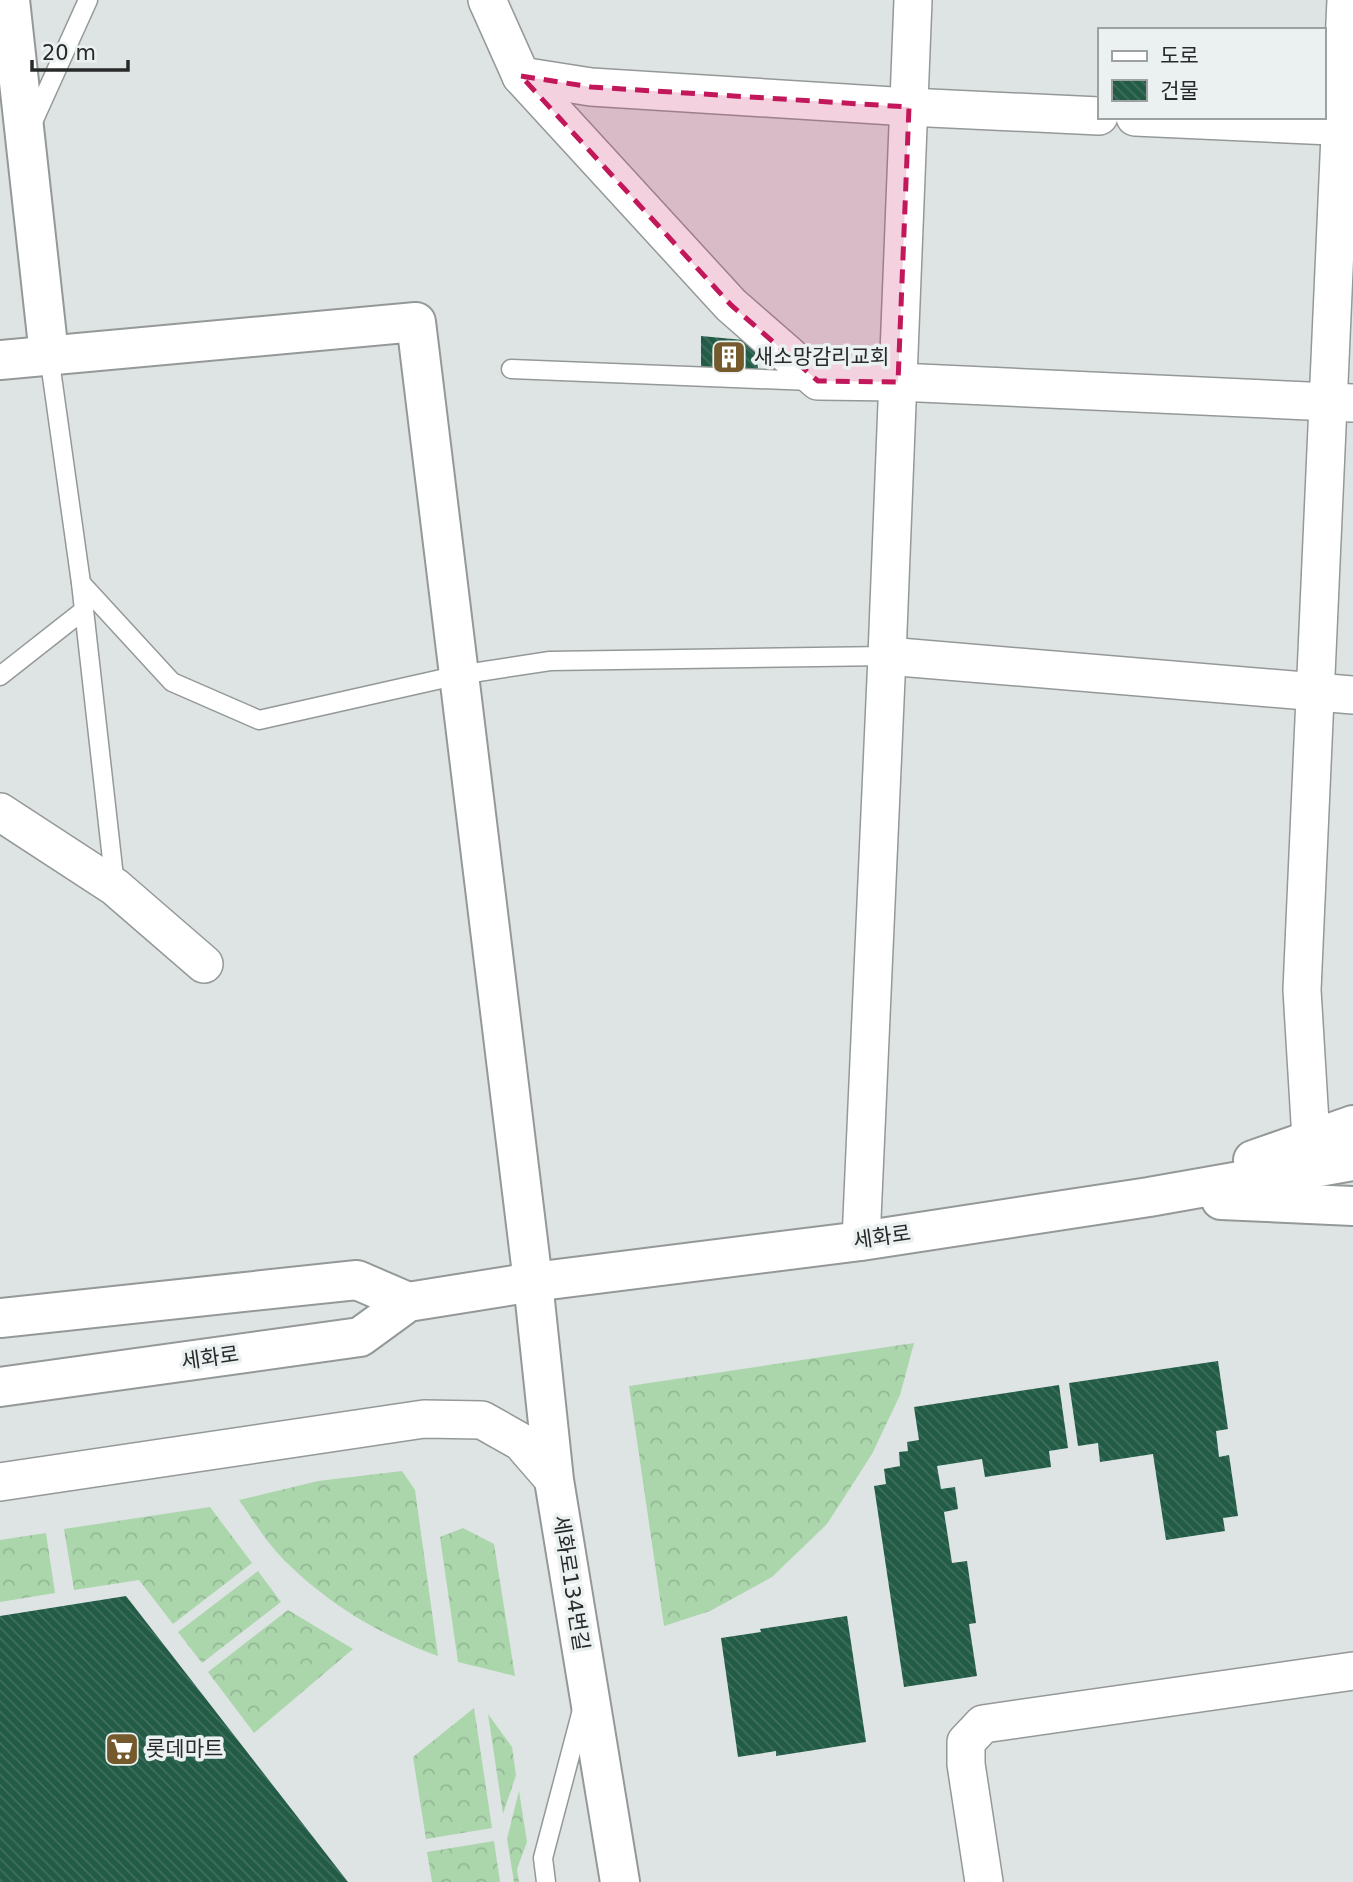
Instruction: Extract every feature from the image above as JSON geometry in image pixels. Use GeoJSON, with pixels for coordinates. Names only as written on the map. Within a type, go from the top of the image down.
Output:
{"type":"FeatureCollection","features":[{"type":"Feature","properties":{"kind":"street"},"geometry":{"type":"LineString","coordinates":[[0,360],[49,355],[25,140],[10,97],[10,0]]}},
{"type":"Feature","properties":{"kind":"street"},"geometry":{"type":"LineString","coordinates":[[487,0],[521,76],[732,305],[818,381],[898,382],[1341,402]]}},
{"type":"Feature","properties":{"kind":"street"},"geometry":{"type":"LineString","coordinates":[[861,1241],[913,0]]}},
{"type":"Feature","properties":{"kind":"street"},"geometry":{"type":"LineString","coordinates":[[1311,1139],[1302,990],[1315,694],[1341,402],[1347,127],[1346,0]]}},
{"type":"Feature","properties":{"kind":"street"},"geometry":{"type":"LineString","coordinates":[[521,76],[591,88],[1098,116]]}},
{"type":"Feature","properties":{"kind":"street"},"geometry":{"type":"LineString","coordinates":[[1177,119],[1347,127]]}},
{"type":"Feature","properties":{"kind":"street","name":"세화로134번길"},"geometry":{"type":"LineString","coordinates":[[49,355],[416,322],[533,1282],[554,1480],[620,1882]]}},
{"type":"Feature","properties":{"kind":"street"},"geometry":{"type":"LineString","coordinates":[[887,656],[1315,694],[1353,695]]}},
{"type":"Feature","properties":{"kind":"street"},"geometry":{"type":"LineString","coordinates":[[0,812],[115,887],[204,964]]}},
{"type":"Feature","properties":{"kind":"street"},"geometry":{"type":"LineString","coordinates":[[1149,1197],[1353,1125]]}},
{"type":"Feature","properties":{"kind":"street","name":"세화로"},"geometry":{"type":"LineString","coordinates":[[0,1387],[360,1337],[408,1302],[533,1282],[861,1241],[1149,1197],[1353,1161]]}},
{"type":"Feature","properties":{"kind":"street"},"geometry":{"type":"LineString","coordinates":[[1149,1197],[1353,1206]]}},
{"type":"Feature","properties":{"kind":"street"},"geometry":{"type":"LineString","coordinates":[[0,1318],[357,1280],[408,1302]]}},
{"type":"Feature","properties":{"kind":"street"},"geometry":{"type":"LineString","coordinates":[[0,1482],[424,1419],[482,1420],[522,1442],[554,1480]]}},
{"type":"Feature","properties":{"kind":"street"},"geometry":{"type":"LineString","coordinates":[[984,1882],[965,1764],[966,1742],[984,1724],[1353,1671]]}},
{"type":"Feature","properties":{"kind":"lane"},"geometry":{"type":"LineString","coordinates":[[25,140],[88,0]]}},
{"type":"Feature","properties":{"kind":"lane"},"geometry":{"type":"LineString","coordinates":[[49,355],[81,583],[115,887]]}},
{"type":"Feature","properties":{"kind":"lane"},"geometry":{"type":"LineString","coordinates":[[511,369],[818,381]]}},
{"type":"Feature","properties":{"kind":"lane"},"geometry":{"type":"LineString","coordinates":[[81,583],[172,682],[259,720],[459,675],[550,661],[887,656]]}},
{"type":"Feature","properties":{"kind":"lane"},"geometry":{"type":"LineString","coordinates":[[0,676],[84,610]]}},
{"type":"Feature","properties":{"kind":"lane"},"geometry":{"type":"LineString","coordinates":[[546,1882],[543,1858],[588,1687]]}},
{"type":"Feature","properties":{"kind":"highlighted area"},"geometry":{"type":"Polygon","coordinates":[[[521,76],[591,87],[909,107],[898,382],[818,381],[731,305],[521,76]]]}},
{"type":"Feature","properties":{"kind":"green space"},"geometry":{"type":"Polygon","coordinates":[[[914,1343],[900,1395],[872,1454],[827,1524],[772,1577],[710,1611],[664,1626],[629,1386],[914,1343]]]}},
{"type":"Feature","properties":{"kind":"green space"},"geometry":{"type":"Polygon","coordinates":[[[402,1471],[415,1490],[438,1656],[375,1628],[318,1591],[278,1553],[239,1500],[318,1481],[402,1471]]]}},
{"type":"Feature","properties":{"kind":"green space"},"geometry":{"type":"Polygon","coordinates":[[[210,1507],[252,1563],[173,1624],[139,1580],[74,1590],[64,1529],[210,1507]]]}},
{"type":"Feature","properties":{"kind":"green space"},"geometry":{"type":"Polygon","coordinates":[[[463,1528],[494,1544],[515,1676],[458,1662],[440,1537],[463,1528]]]}},
{"type":"Feature","properties":{"kind":"green space"},"geometry":{"type":"Polygon","coordinates":[[[46,1533],[55,1593],[0,1602],[0,1540],[46,1533]]]}},
{"type":"Feature","properties":{"kind":"green space"},"geometry":{"type":"Polygon","coordinates":[[[258,1571],[281,1602],[202,1663],[178,1632],[258,1571]]]}},
{"type":"Feature","properties":{"kind":"green space"},"geometry":{"type":"Polygon","coordinates":[[[288,1610],[353,1649],[254,1733],[208,1672],[288,1610]]]}},
{"type":"Feature","properties":{"kind":"green space"},"geometry":{"type":"Polygon","coordinates":[[[474,1708],[492,1828],[426,1839],[413,1757],[474,1708]]]}},
{"type":"Feature","properties":{"kind":"green space"},"geometry":{"type":"Polygon","coordinates":[[[488,1714],[512,1747],[516,1775],[503,1814],[488,1714]]]}},
{"type":"Feature","properties":{"kind":"green space"},"geometry":{"type":"Polygon","coordinates":[[[519,1791],[527,1842],[517,1869],[519,1882],[514,1882],[507,1839],[519,1791]]]}},
{"type":"Feature","properties":{"kind":"green space"},"geometry":{"type":"Polygon","coordinates":[[[494,1841],[500,1882],[432,1882],[427,1852],[494,1841]]]}},
{"type":"Feature","properties":{"kind":"building","name":"새소망감리교회"},"geometry":{"type":"Polygon","coordinates":[[[701,336],[754,341],[759,375],[701,373],[701,336]]]}},
{"type":"Feature","properties":{"kind":"building"},"geometry":{"type":"Polygon","coordinates":[[[1218,1361],[1228,1429],[1216,1431],[1219,1457],[1229,1455],[1238,1516],[1223,1518],[1225,1531],[1166,1540],[1153,1454],[1100,1462],[1098,1443],[1078,1446],[1069,1383],[1218,1361]]]}},
{"type":"Feature","properties":{"kind":"building"},"geometry":{"type":"Polygon","coordinates":[[[1059,1385],[1068,1448],[1049,1451],[1051,1467],[985,1477],[982,1459],[937,1466],[941,1489],[955,1487],[958,1509],[944,1512],[952,1563],[967,1561],[976,1623],[969,1624],[977,1676],[904,1687],[874,1486],[886,1484],[884,1469],[900,1466],[899,1452],[908,1451],[907,1442],[919,1440],[914,1407],[1059,1385]]]}},
{"type":"Feature","properties":{"kind":"building","name":"롯데마트"},"geometry":{"type":"Polygon","coordinates":[[[126,1596],[348,1882],[0,1882],[0,1616],[126,1596]]]}},
{"type":"Feature","properties":{"kind":"building"},"geometry":{"type":"Polygon","coordinates":[[[847,1616],[866,1742],[776,1756],[776,1751],[738,1757],[721,1638],[761,1632],[760,1629],[847,1616]]]}},
{"type":"Feature","properties":{"kind":"place","name":"새소망감리교회"},"geometry":{"type":"Point","coordinates":[729,357]}},
{"type":"Feature","properties":{"kind":"place","name":"롯데마트"},"geometry":{"type":"Point","coordinates":[122,1749]}}]}
